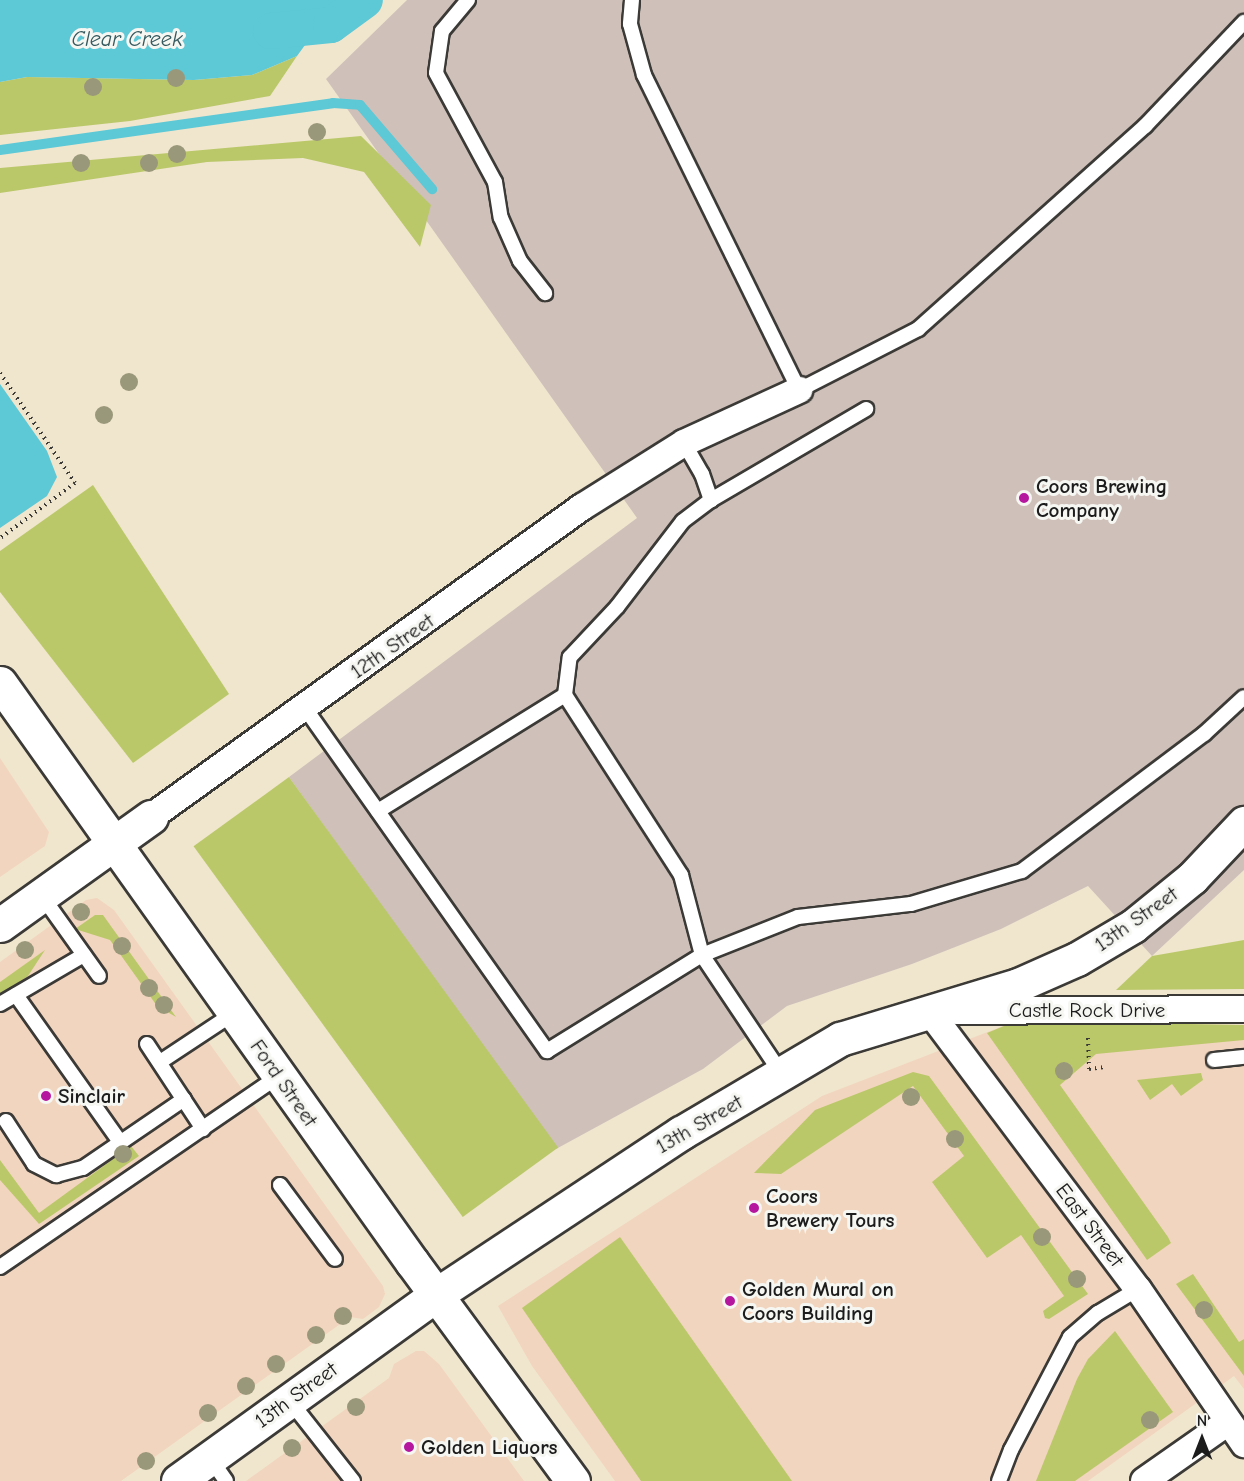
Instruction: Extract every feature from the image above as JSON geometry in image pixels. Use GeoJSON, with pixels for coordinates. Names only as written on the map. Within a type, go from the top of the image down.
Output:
{"type":"FeatureCollection","features":[{"type":"Feature","properties":{"kind":"street","name":"12th Street"},"geometry":{"type":"LineString","coordinates":[[0,926],[582,507],[684,443],[799,390]]}},
{"type":"Feature","properties":{"kind":"street","name":"Ford Street"},"geometry":{"type":"LineString","coordinates":[[0,683],[436,1295],[573,1481]]}},
{"type":"Feature","properties":{"kind":"street","name":"13th Street"},"geometry":{"type":"LineString","coordinates":[[178,1481],[218,1470],[289,1399],[436,1295],[621,1170],[840,1039],[1018,985],[1087,954],[1133,926],[1192,878],[1244,823]]}},
{"type":"Feature","properties":{"kind":"street","name":"Castle Rock Drive"},"geometry":{"type":"LineString","coordinates":[[929,1011],[1244,1009]]}},
{"type":"Feature","properties":{"kind":"street","name":"East Street"},"geometry":{"type":"LineString","coordinates":[[929,1011],[1138,1289],[1244,1444]]}},
{"type":"Feature","properties":{"kind":"street"},"geometry":{"type":"LineString","coordinates":[[1144,1481],[1228,1422]]}},
{"type":"Feature","properties":{"kind":"lane"},"geometry":{"type":"LineString","coordinates":[[468,0],[442,31],[436,73],[495,182],[501,218],[520,261],[545,293]]}},
{"type":"Feature","properties":{"kind":"lane"},"geometry":{"type":"LineString","coordinates":[[632,0],[630,24],[644,75],[799,390],[918,328],[1145,126],[1244,22]]}},
{"type":"Feature","properties":{"kind":"lane"},"geometry":{"type":"LineString","coordinates":[[782,1075],[702,955],[681,875],[565,695],[570,657],[617,607],[683,521],[711,500],[866,409]]}},
{"type":"Feature","properties":{"kind":"lane"},"geometry":{"type":"LineString","coordinates":[[684,443],[702,474],[711,500]]}},
{"type":"Feature","properties":{"kind":"lane"},"geometry":{"type":"LineString","coordinates":[[378,811],[565,695]]}},
{"type":"Feature","properties":{"kind":"lane"},"geometry":{"type":"LineString","coordinates":[[305,708],[547,1051],[702,955],[798,917],[911,904],[1022,871],[1204,734],[1244,697]]}},
{"type":"Feature","properties":{"kind":"lane"},"geometry":{"type":"LineString","coordinates":[[42,896],[99,976]]}},
{"type":"Feature","properties":{"kind":"lane"},"geometry":{"type":"LineString","coordinates":[[0,1004],[84,955]]}},
{"type":"Feature","properties":{"kind":"lane"},"geometry":{"type":"LineString","coordinates":[[16,995],[120,1142]]}},
{"type":"Feature","properties":{"kind":"lane"},"geometry":{"type":"LineString","coordinates":[[160,1062],[234,1013]]}},
{"type":"Feature","properties":{"kind":"lane"},"geometry":{"type":"LineString","coordinates":[[147,1044],[203,1129]]}},
{"type":"Feature","properties":{"kind":"lane"},"geometry":{"type":"LineString","coordinates":[[1214,1060],[1244,1057]]}},
{"type":"Feature","properties":{"kind":"lane"},"geometry":{"type":"LineString","coordinates":[[0,1267],[279,1076]]}},
{"type":"Feature","properties":{"kind":"lane"},"geometry":{"type":"LineString","coordinates":[[6,1121],[34,1164],[56,1175],[83,1168],[184,1099]]}},
{"type":"Feature","properties":{"kind":"lane"},"geometry":{"type":"LineString","coordinates":[[280,1185],[336,1259]]}},
{"type":"Feature","properties":{"kind":"lane"},"geometry":{"type":"LineString","coordinates":[[999,1481],[1011,1450],[1046,1388],[1071,1337],[1098,1313],[1138,1289]]}},
{"type":"Feature","properties":{"kind":"lane"},"geometry":{"type":"LineString","coordinates":[[289,1399],[353,1481]]}},
{"type":"Feature","properties":{"kind":"path"},"geometry":{"type":"LineString","coordinates":[[0,373],[75,483],[0,538]]}},
{"type":"Feature","properties":{"kind":"path"},"geometry":{"type":"LineString","coordinates":[[1089,1069],[1105,1067]]}},
{"type":"Feature","properties":{"kind":"shaded area"},"geometry":{"type":"Polygon","coordinates":[[[407,0],[1244,0],[1244,870],[1152,956],[1088,886],[1001,929],[912,964],[787,1006],[703,1069],[556,1149],[289,777],[637,518],[326,79],[407,0]]]}},
{"type":"Feature","properties":{"kind":"shaded area"},"geometry":{"type":"Polygon","coordinates":[[[0,758],[49,832],[45,846],[0,877],[0,758]]]}},
{"type":"Feature","properties":{"kind":"shaded area"},"geometry":{"type":"Polygon","coordinates":[[[97,898],[114,910],[383,1286],[385,1294],[379,1307],[363,1319],[350,1317],[121,1481],[0,1481],[0,962],[86,900],[97,898]]]}},
{"type":"Feature","properties":{"kind":"shaded area"},"geometry":{"type":"Polygon","coordinates":[[[1016,1021],[1244,1025],[1244,1389],[1234,1376],[1088,1481],[615,1481],[532,1366],[498,1306],[822,1096],[1016,1021]]]}},
{"type":"Feature","properties":{"kind":"shaded area"},"geometry":{"type":"Polygon","coordinates":[[[416,1351],[424,1351],[439,1364],[524,1481],[246,1481],[389,1378],[394,1364],[416,1351]]]}},
{"type":"Feature","properties":{"kind":"green space"},"geometry":{"type":"Polygon","coordinates":[[[297,56],[270,96],[130,121],[0,135],[0,82],[27,77],[194,80],[252,75],[297,56]]]}},
{"type":"Feature","properties":{"kind":"green space"},"geometry":{"type":"Polygon","coordinates":[[[361,136],[431,205],[420,247],[364,172],[303,158],[207,162],[0,193],[0,168],[361,136]]]}},
{"type":"Feature","properties":{"kind":"green space"},"geometry":{"type":"Polygon","coordinates":[[[93,485],[229,694],[133,763],[0,592],[0,551],[93,485]]]}},
{"type":"Feature","properties":{"kind":"green space"},"geometry":{"type":"Polygon","coordinates":[[[289,777],[558,1148],[463,1217],[194,846],[289,777]]]}},
{"type":"Feature","properties":{"kind":"green space"},"geometry":{"type":"Polygon","coordinates":[[[95,915],[103,915],[176,1017],[157,1006],[110,940],[75,929],[95,915]]]}},
{"type":"Feature","properties":{"kind":"green space"},"geometry":{"type":"Polygon","coordinates":[[[1244,940],[1244,989],[1116,990],[1152,956],[1244,940]]]}},
{"type":"Feature","properties":{"kind":"green space"},"geometry":{"type":"Polygon","coordinates":[[[45,950],[28,976],[0,996],[0,982],[45,950]]]}},
{"type":"Feature","properties":{"kind":"green space"},"geometry":{"type":"Polygon","coordinates":[[[1016,1021],[1244,1025],[1244,1040],[1096,1054],[1060,1085],[1171,1243],[1147,1260],[987,1033],[1016,1021]]]}},
{"type":"Feature","properties":{"kind":"green space"},"geometry":{"type":"Polygon","coordinates":[[[913,1072],[929,1076],[1088,1294],[1049,1319],[1045,1318],[1043,1311],[1064,1296],[1021,1235],[987,1258],[932,1182],[964,1156],[913,1086],[781,1174],[754,1173],[815,1110],[913,1072]]]}},
{"type":"Feature","properties":{"kind":"green space"},"geometry":{"type":"Polygon","coordinates":[[[1201,1073],[1203,1080],[1181,1096],[1172,1084],[1150,1100],[1137,1080],[1201,1073]]]}},
{"type":"Feature","properties":{"kind":"green space"},"geometry":{"type":"Polygon","coordinates":[[[131,1146],[139,1156],[39,1224],[0,1180],[0,1160],[39,1213],[131,1146]]]}},
{"type":"Feature","properties":{"kind":"green space"},"geometry":{"type":"Polygon","coordinates":[[[620,1237],[792,1481],[641,1481],[522,1308],[620,1237]]]}},
{"type":"Feature","properties":{"kind":"green space"},"geometry":{"type":"Polygon","coordinates":[[[1193,1274],[1239,1342],[1244,1339],[1244,1376],[1176,1284],[1193,1274]]]}},
{"type":"Feature","properties":{"kind":"green space"},"geometry":{"type":"Polygon","coordinates":[[[1115,1331],[1173,1412],[1075,1481],[1036,1481],[1077,1379],[1088,1359],[1115,1331]]]}},
{"type":"Feature","properties":{"kind":"water","name":"Clear Creek"},"geometry":{"type":"Polygon","coordinates":[[[0,0],[338,0],[297,56],[252,75],[194,80],[27,77],[0,82],[0,0]]]}},
{"type":"Feature","properties":{"kind":"water"},"geometry":{"type":"Polygon","coordinates":[[[0,384],[47,451],[57,477],[47,496],[0,528],[0,384]]]}},
{"type":"Feature","properties":{"kind":"waterway"},"geometry":{"type":"LineString","coordinates":[[271,31],[331,25],[365,0]]}},
{"type":"Feature","properties":{"kind":"waterway"},"geometry":{"type":"LineString","coordinates":[[0,150],[333,103],[360,105],[432,189]]}},
{"type":"Feature","properties":{"kind":"place","name":"Coors Brewing Company"},"geometry":{"type":"Point","coordinates":[1024,498]}},
{"type":"Feature","properties":{"kind":"place","name":"Sinclair"},"geometry":{"type":"Point","coordinates":[46,1096]}},
{"type":"Feature","properties":{"kind":"place","name":"Coors Brewery Tours"},"geometry":{"type":"Point","coordinates":[754,1208]}},
{"type":"Feature","properties":{"kind":"place","name":"Golden Mural on Coors Building"},"geometry":{"type":"Point","coordinates":[730,1301]}},
{"type":"Feature","properties":{"kind":"place","name":"Golden Liquors"},"geometry":{"type":"Point","coordinates":[409,1447]}}]}
